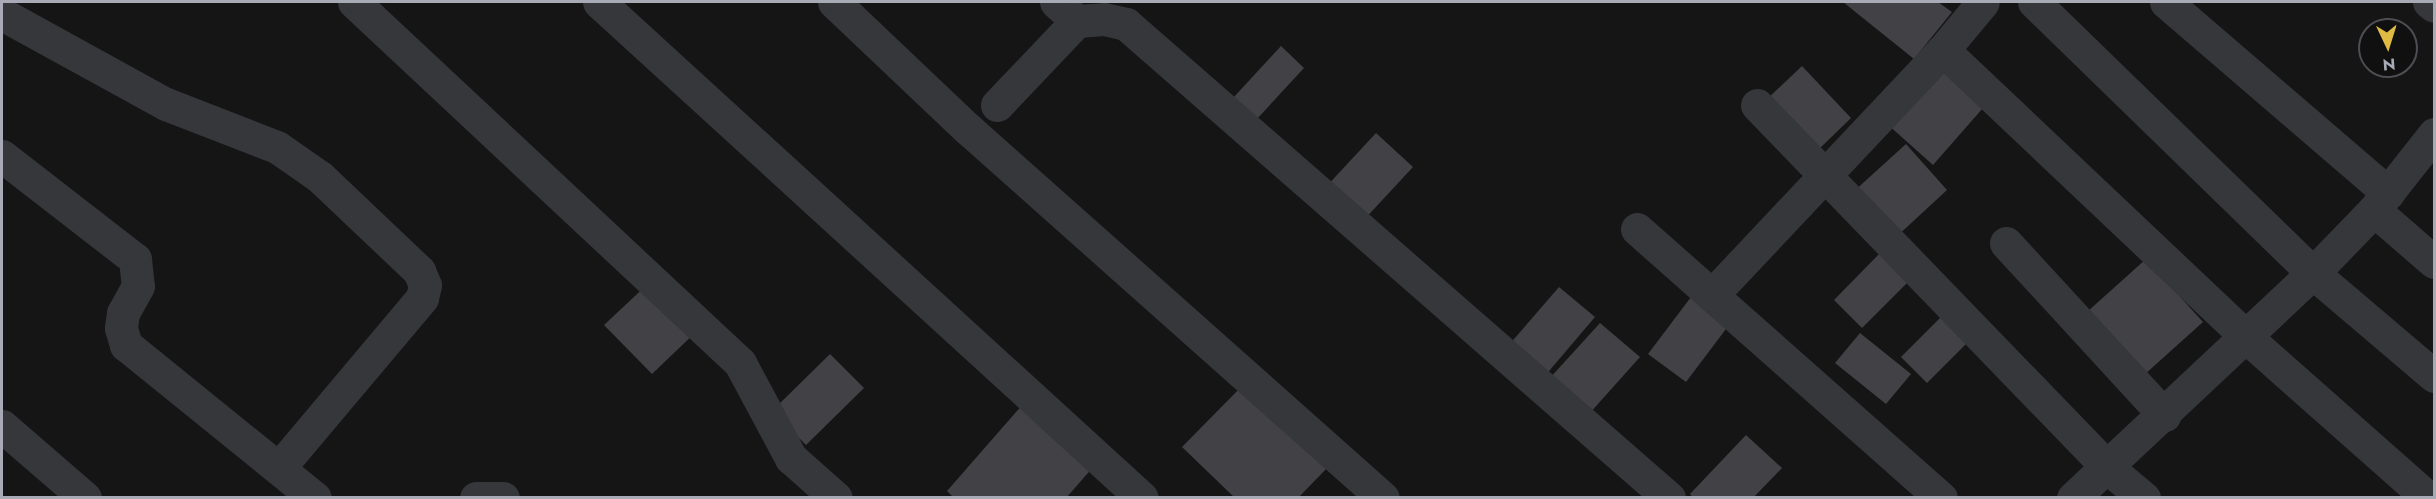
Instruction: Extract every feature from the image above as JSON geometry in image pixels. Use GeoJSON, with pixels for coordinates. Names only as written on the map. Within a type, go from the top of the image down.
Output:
{"type":"FeatureCollection","features":[{"type":"Feature","properties":{"kind":"street"},"geometry":{"type":"LineString","coordinates":[[354,2],[741,363],[791,458],[836,498]]}},
{"type":"Feature","properties":{"kind":"street"},"geometry":{"type":"LineString","coordinates":[[599,2],[1142,498]]}},
{"type":"Feature","properties":{"kind":"street"},"geometry":{"type":"LineString","coordinates":[[834,2],[968,129],[1383,498]]}},
{"type":"Feature","properties":{"kind":"street"},"geometry":{"type":"LineString","coordinates":[[1712,295],[1943,50],[1983,2]]}},
{"type":"Feature","properties":{"kind":"street"},"geometry":{"type":"LineString","coordinates":[[2034,2],[2313,273],[2434,376]]}},
{"type":"Feature","properties":{"kind":"street"},"geometry":{"type":"LineString","coordinates":[[2166,2],[2381,202],[2434,262]]}},
{"type":"Feature","properties":{"kind":"street"},"geometry":{"type":"LineString","coordinates":[[2430,2],[2434,6]]}},
{"type":"Feature","properties":{"kind":"street"},"geometry":{"type":"LineString","coordinates":[[998,105],[1066,11],[1126,24],[1669,498]]}},
{"type":"Feature","properties":{"kind":"street"},"geometry":{"type":"LineString","coordinates":[[2,14],[166,104],[277,147],[320,177],[419,271],[425,285],[422,298],[279,468]]}},
{"type":"Feature","properties":{"kind":"street"},"geometry":{"type":"LineString","coordinates":[[1943,50],[2246,337],[2428,498]]}},
{"type":"Feature","properties":{"kind":"street"},"geometry":{"type":"LineString","coordinates":[[1757,105],[2108,468],[2144,498]]}},
{"type":"Feature","properties":{"kind":"street"},"geometry":{"type":"LineString","coordinates":[[2073,498],[2108,468],[2313,273],[2381,202],[2434,134]]}},
{"type":"Feature","properties":{"kind":"street"},"geometry":{"type":"LineString","coordinates":[[2,156],[135,259],[138,286],[123,313],[121,328],[126,345],[315,498]]}},
{"type":"Feature","properties":{"kind":"street"},"geometry":{"type":"LineString","coordinates":[[1637,229],[1941,498]]}},
{"type":"Feature","properties":{"kind":"street"},"geometry":{"type":"LineString","coordinates":[[2006,243],[2164,415]]}},
{"type":"Feature","properties":{"kind":"street"},"geometry":{"type":"LineString","coordinates":[[2,426],[85,498]]}},
{"type":"Feature","properties":{"kind":"street"},"geometry":{"type":"LineString","coordinates":[[476,498],[503,498]]}},
{"type":"Feature","properties":{"kind":"building"},"geometry":{"type":"Polygon","coordinates":[[[1843,2],[1938,2],[1952,12],[1914,59],[1843,2]]]}},
{"type":"Feature","properties":{"kind":"building"},"geometry":{"type":"Polygon","coordinates":[[[1281,46],[1304,68],[1256,120],[1233,98],[1281,46]]]}},
{"type":"Feature","properties":{"kind":"building"},"geometry":{"type":"Polygon","coordinates":[[[1944,59],[1990,100],[1933,165],[1886,123],[1944,59]]]}},
{"type":"Feature","properties":{"kind":"building"},"geometry":{"type":"Polygon","coordinates":[[[1802,66],[1851,118],[1816,152],[1766,100],[1802,66]]]}},
{"type":"Feature","properties":{"kind":"building"},"geometry":{"type":"Polygon","coordinates":[[[1376,133],[1413,167],[1361,223],[1324,189],[1376,133]]]}},
{"type":"Feature","properties":{"kind":"building"},"geometry":{"type":"Polygon","coordinates":[[[1906,144],[1947,190],[1894,239],[1852,193],[1906,144]]]}},
{"type":"Feature","properties":{"kind":"building"},"geometry":{"type":"Polygon","coordinates":[[[1882,251],[1911,279],[1862,328],[1834,300],[1882,251]]]}},
{"type":"Feature","properties":{"kind":"building"},"geometry":{"type":"Polygon","coordinates":[[[2146,259],[2203,322],[2144,375],[2087,312],[2146,259]]]}},
{"type":"Feature","properties":{"kind":"building"},"geometry":{"type":"Polygon","coordinates":[[[651,281],[698,330],[652,374],[604,325],[651,281]]]}},
{"type":"Feature","properties":{"kind":"building"},"geometry":{"type":"Polygon","coordinates":[[[1559,287],[1595,317],[1544,377],[1508,346],[1559,287]]]}},
{"type":"Feature","properties":{"kind":"building"},"geometry":{"type":"Polygon","coordinates":[[[1694,293],[1732,321],[1686,382],[1648,354],[1694,293]]]}},
{"type":"Feature","properties":{"kind":"building"},"geometry":{"type":"Polygon","coordinates":[[[1949,309],[1975,335],[1927,383],[1901,357],[1949,309]]]}},
{"type":"Feature","properties":{"kind":"building"},"geometry":{"type":"Polygon","coordinates":[[[1600,323],[1640,357],[1589,414],[1549,379],[1600,323]]]}},
{"type":"Feature","properties":{"kind":"building"},"geometry":{"type":"Polygon","coordinates":[[[1860,333],[1911,374],[1886,404],[1835,363],[1860,333]]]}},
{"type":"Feature","properties":{"kind":"building"},"geometry":{"type":"Polygon","coordinates":[[[830,354],[864,388],[806,445],[772,411],[830,354]]]}},
{"type":"Feature","properties":{"kind":"building"},"geometry":{"type":"Polygon","coordinates":[[[1245,383],[1330,465],[1298,498],[1235,498],[1182,447],[1245,383]]]}},
{"type":"Feature","properties":{"kind":"building"},"geometry":{"type":"Polygon","coordinates":[[[1024,403],[1095,465],[1066,498],[954,498],[947,491],[1024,403]]]}},
{"type":"Feature","properties":{"kind":"building"},"geometry":{"type":"Polygon","coordinates":[[[1746,435],[1782,468],[1753,498],[1693,498],[1690,494],[1746,435]]]}}]}
